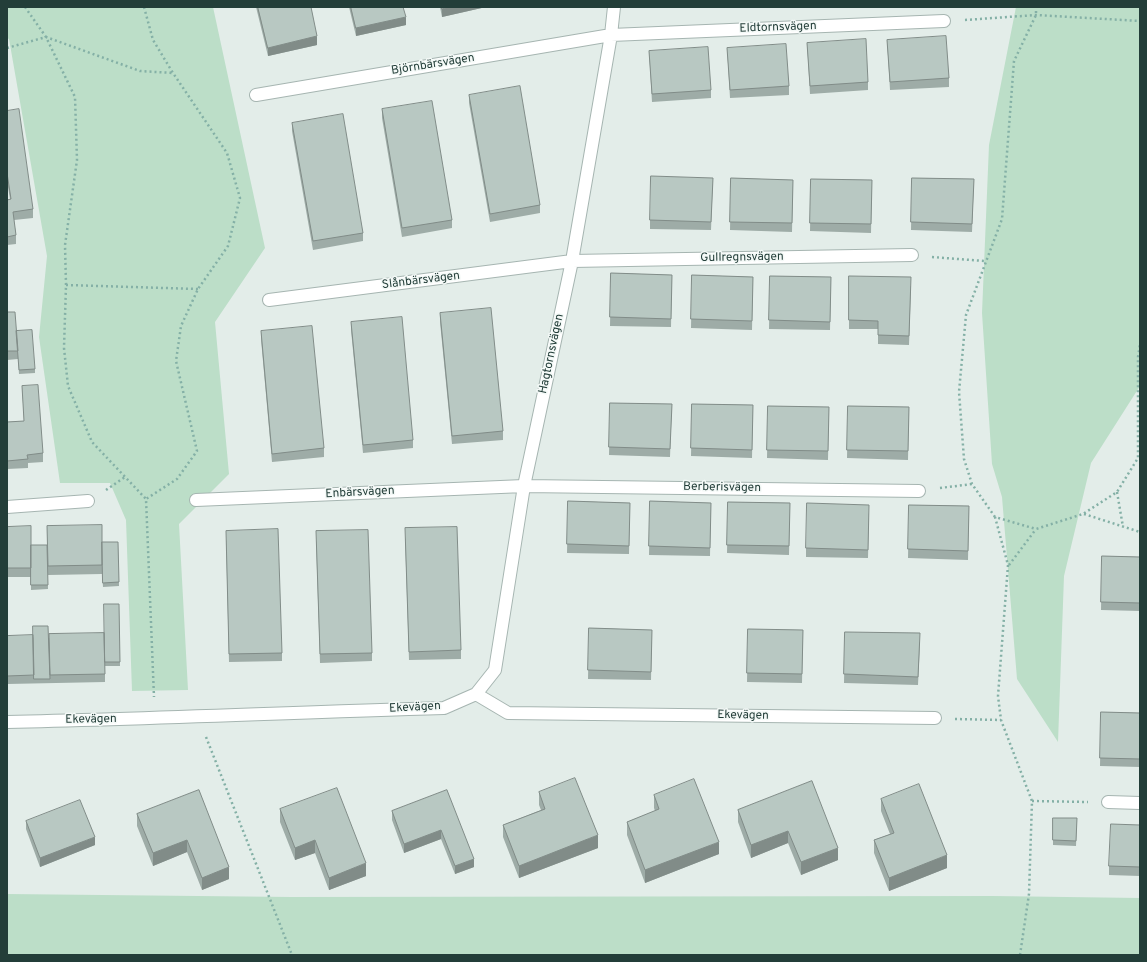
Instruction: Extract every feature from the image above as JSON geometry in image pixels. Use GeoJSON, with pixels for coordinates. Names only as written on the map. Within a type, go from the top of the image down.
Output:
{"type":"FeatureCollection","features":[{"type":"Feature","properties":{"kind":"street","name":"Hagtornsvägen"},"geometry":{"type":"LineString","coordinates":[[476,694],[495,670],[524,486],[572,262],[611,35],[614,7]]}},
{"type":"Feature","properties":{"kind":"street","name":"Eldtornsvägen"},"geometry":{"type":"LineString","coordinates":[[611,35],[944,21]]}},
{"type":"Feature","properties":{"kind":"street","name":"Björnbärsvägen"},"geometry":{"type":"LineString","coordinates":[[256,94],[611,35]]}},
{"type":"Feature","properties":{"kind":"street","name":"Gullregnsvägen"},"geometry":{"type":"LineString","coordinates":[[572,262],[912,255]]}},
{"type":"Feature","properties":{"kind":"street","name":"Slånbärsvägen"},"geometry":{"type":"LineString","coordinates":[[269,300],[572,262]]}},
{"type":"Feature","properties":{"kind":"street","name":"Berberisvägen"},"geometry":{"type":"LineString","coordinates":[[524,486],[919,491]]}},
{"type":"Feature","properties":{"kind":"street","name":"Enbärsvägen"},"geometry":{"type":"LineString","coordinates":[[196,500],[524,486]]}},
{"type":"Feature","properties":{"kind":"street"},"geometry":{"type":"LineString","coordinates":[[7,507],[88,501]]}},
{"type":"Feature","properties":{"kind":"street","name":"Ekevägen"},"geometry":{"type":"LineString","coordinates":[[7,722],[444,708],[476,694],[508,713],[936,718]]}},
{"type":"Feature","properties":{"kind":"street"},"geometry":{"type":"LineString","coordinates":[[1108,802],[1140,802]]}},
{"type":"Feature","properties":{"kind":"path"},"geometry":{"type":"LineString","coordinates":[[24,7],[46,38],[75,97],[76,160],[65,245],[66,284],[64,348],[68,386],[92,442],[146,500],[155,718]]}},
{"type":"Feature","properties":{"kind":"path"},"geometry":{"type":"LineString","coordinates":[[144,7],[153,40],[173,73],[227,152],[240,198],[228,246],[198,289],[180,326],[176,361],[197,451],[177,479],[146,500]]}},
{"type":"Feature","properties":{"kind":"path"},"geometry":{"type":"LineString","coordinates":[[1020,955],[1029,894],[1032,801],[1001,720],[998,696],[1008,565],[995,517],[972,484],[964,459],[959,392],[966,315],[1002,219],[1014,61],[1036,16],[1036,7]]}},
{"type":"Feature","properties":{"kind":"path"},"geometry":{"type":"LineString","coordinates":[[944,21],[1036,16],[1140,21]]}},
{"type":"Feature","properties":{"kind":"path"},"geometry":{"type":"LineString","coordinates":[[7,48],[46,38],[140,71],[173,73]]}},
{"type":"Feature","properties":{"kind":"path"},"geometry":{"type":"LineString","coordinates":[[912,255],[985,261]]}},
{"type":"Feature","properties":{"kind":"path"},"geometry":{"type":"LineString","coordinates":[[66,284],[198,289]]}},
{"type":"Feature","properties":{"kind":"path"},"geometry":{"type":"LineString","coordinates":[[995,517],[1036,529],[1083,514],[1117,492],[1138,458],[1138,357],[1140,344]]}},
{"type":"Feature","properties":{"kind":"path"},"geometry":{"type":"LineString","coordinates":[[919,491],[972,484]]}},
{"type":"Feature","properties":{"kind":"path"},"geometry":{"type":"LineString","coordinates":[[1117,492],[1123,527]]}},
{"type":"Feature","properties":{"kind":"path"},"geometry":{"type":"LineString","coordinates":[[1083,514],[1140,532]]}},
{"type":"Feature","properties":{"kind":"path"},"geometry":{"type":"LineString","coordinates":[[1008,565],[1036,529]]}},
{"type":"Feature","properties":{"kind":"path"},"geometry":{"type":"LineString","coordinates":[[198,716],[292,955]]}},
{"type":"Feature","properties":{"kind":"path"},"geometry":{"type":"LineString","coordinates":[[936,718],[1001,720]]}},
{"type":"Feature","properties":{"kind":"path"},"geometry":{"type":"LineString","coordinates":[[1032,801],[1108,802]]}},
{"type":"Feature","properties":{"kind":"green space"},"geometry":{"type":"Polygon","coordinates":[[[7,7],[213,7],[265,248],[215,322],[229,474],[179,524],[188,690],[132,691],[126,520],[110,483],[60,483],[39,337],[47,256],[9,39],[7,38],[7,7]]]}},
{"type":"Feature","properties":{"kind":"green space"},"geometry":{"type":"Polygon","coordinates":[[[1016,7],[1140,7],[1140,386],[1091,463],[1064,576],[1058,742],[1017,679],[1002,497],[992,464],[982,313],[989,145],[1016,7]]]}},
{"type":"Feature","properties":{"kind":"green space"},"geometry":{"type":"Polygon","coordinates":[[[7,894],[292,897],[993,896],[1140,898],[1140,955],[7,955],[7,894]]]}},
{"type":"Feature","properties":{"kind":"building"},"geometry":{"type":"Polygon","coordinates":[[[258,7],[311,7],[317,36],[268,48],[258,7]]]}},
{"type":"Feature","properties":{"kind":"building"},"geometry":{"type":"Polygon","coordinates":[[[351,7],[403,7],[406,17],[356,28],[351,7]]]}},
{"type":"Feature","properties":{"kind":"building"},"geometry":{"type":"Polygon","coordinates":[[[946,36],[949,78],[890,82],[887,40],[946,36]]]}},
{"type":"Feature","properties":{"kind":"building"},"geometry":{"type":"Polygon","coordinates":[[[866,39],[868,82],[810,86],[807,43],[866,39]]]}},
{"type":"Feature","properties":{"kind":"building"},"geometry":{"type":"Polygon","coordinates":[[[786,44],[789,86],[730,90],[727,48],[786,44]]]}},
{"type":"Feature","properties":{"kind":"building"},"geometry":{"type":"Polygon","coordinates":[[[708,47],[711,90],[652,94],[649,51],[708,47]]]}},
{"type":"Feature","properties":{"kind":"building"},"geometry":{"type":"Polygon","coordinates":[[[520,86],[540,205],[490,214],[469,95],[520,86]]]}},
{"type":"Feature","properties":{"kind":"building"},"geometry":{"type":"Polygon","coordinates":[[[432,101],[452,220],[402,228],[382,109],[432,101]]]}},
{"type":"Feature","properties":{"kind":"building"},"geometry":{"type":"Polygon","coordinates":[[[19,109],[33,209],[13,212],[16,235],[7,237],[7,200],[11,199],[7,173],[7,111],[19,109]]]}},
{"type":"Feature","properties":{"kind":"building"},"geometry":{"type":"Polygon","coordinates":[[[343,114],[363,233],[313,241],[292,123],[343,114]]]}},
{"type":"Feature","properties":{"kind":"building"},"geometry":{"type":"Polygon","coordinates":[[[651,176],[713,178],[711,222],[650,220],[651,176]]]}},
{"type":"Feature","properties":{"kind":"building"},"geometry":{"type":"Polygon","coordinates":[[[731,178],[793,180],[792,223],[730,222],[731,178]]]}},
{"type":"Feature","properties":{"kind":"building"},"geometry":{"type":"Polygon","coordinates":[[[912,178],[974,179],[972,224],[911,222],[912,178]]]}},
{"type":"Feature","properties":{"kind":"building"},"geometry":{"type":"Polygon","coordinates":[[[811,179],[872,180],[871,224],[810,223],[811,179]]]}},
{"type":"Feature","properties":{"kind":"building"},"geometry":{"type":"Polygon","coordinates":[[[611,273],[672,275],[671,319],[610,317],[611,273]]]}},
{"type":"Feature","properties":{"kind":"building"},"geometry":{"type":"Polygon","coordinates":[[[692,275],[753,277],[752,321],[691,319],[692,275]]]}},
{"type":"Feature","properties":{"kind":"building"},"geometry":{"type":"Polygon","coordinates":[[[770,276],[831,277],[830,322],[769,320],[770,276]]]}},
{"type":"Feature","properties":{"kind":"building"},"geometry":{"type":"Polygon","coordinates":[[[849,276],[911,277],[909,336],[878,335],[878,321],[849,320],[849,276]]]}},
{"type":"Feature","properties":{"kind":"building"},"geometry":{"type":"Polygon","coordinates":[[[491,308],[503,431],[452,436],[440,313],[491,308]]]}},
{"type":"Feature","properties":{"kind":"building"},"geometry":{"type":"Polygon","coordinates":[[[7,312],[15,312],[18,351],[7,351],[7,312]]]}},
{"type":"Feature","properties":{"kind":"building"},"geometry":{"type":"Polygon","coordinates":[[[402,317],[413,440],[363,445],[351,322],[402,317]]]}},
{"type":"Feature","properties":{"kind":"building"},"geometry":{"type":"Polygon","coordinates":[[[312,326],[324,448],[272,454],[261,331],[312,326]]]}},
{"type":"Feature","properties":{"kind":"building"},"geometry":{"type":"Polygon","coordinates":[[[32,330],[35,369],[19,370],[16,331],[32,330]]]}},
{"type":"Feature","properties":{"kind":"building"},"geometry":{"type":"Polygon","coordinates":[[[38,385],[43,453],[27,455],[28,459],[7,461],[7,422],[24,421],[22,386],[38,385]]]}},
{"type":"Feature","properties":{"kind":"building"},"geometry":{"type":"Polygon","coordinates":[[[610,403],[672,404],[670,449],[609,447],[610,403]]]}},
{"type":"Feature","properties":{"kind":"building"},"geometry":{"type":"Polygon","coordinates":[[[692,404],[753,405],[752,450],[691,448],[692,404]]]}},
{"type":"Feature","properties":{"kind":"building"},"geometry":{"type":"Polygon","coordinates":[[[768,406],[829,407],[828,451],[767,450],[768,406]]]}},
{"type":"Feature","properties":{"kind":"building"},"geometry":{"type":"Polygon","coordinates":[[[848,406],[909,407],[908,451],[847,450],[848,406]]]}},
{"type":"Feature","properties":{"kind":"building"},"geometry":{"type":"Polygon","coordinates":[[[568,501],[630,503],[629,546],[567,544],[568,501]]]}},
{"type":"Feature","properties":{"kind":"building"},"geometry":{"type":"Polygon","coordinates":[[[650,501],[711,503],[710,548],[649,546],[650,501]]]}},
{"type":"Feature","properties":{"kind":"building"},"geometry":{"type":"Polygon","coordinates":[[[728,502],[790,503],[789,546],[727,545],[728,502]]]}},
{"type":"Feature","properties":{"kind":"building"},"geometry":{"type":"Polygon","coordinates":[[[807,503],[869,505],[868,550],[806,548],[807,503]]]}},
{"type":"Feature","properties":{"kind":"building"},"geometry":{"type":"Polygon","coordinates":[[[909,505],[969,506],[968,551],[908,549],[909,505]]]}},
{"type":"Feature","properties":{"kind":"building"},"geometry":{"type":"Polygon","coordinates":[[[102,525],[102,565],[48,566],[47,526],[102,525]]]}},
{"type":"Feature","properties":{"kind":"building"},"geometry":{"type":"Polygon","coordinates":[[[31,526],[31,568],[7,568],[7,527],[31,526]]]}},
{"type":"Feature","properties":{"kind":"building"},"geometry":{"type":"Polygon","coordinates":[[[457,527],[461,650],[409,652],[405,528],[457,527]]]}},
{"type":"Feature","properties":{"kind":"building"},"geometry":{"type":"Polygon","coordinates":[[[278,529],[282,653],[229,654],[226,531],[278,529]]]}},
{"type":"Feature","properties":{"kind":"building"},"geometry":{"type":"Polygon","coordinates":[[[368,530],[372,653],[320,654],[316,531],[368,530]]]}},
{"type":"Feature","properties":{"kind":"building"},"geometry":{"type":"Polygon","coordinates":[[[102,542],[118,542],[119,582],[103,583],[102,542]]]}},
{"type":"Feature","properties":{"kind":"building"},"geometry":{"type":"Polygon","coordinates":[[[31,545],[47,545],[48,585],[31,585],[31,545]]]}},
{"type":"Feature","properties":{"kind":"building"},"geometry":{"type":"Polygon","coordinates":[[[1102,556],[1140,557],[1140,603],[1101,602],[1102,556]]]}},
{"type":"Feature","properties":{"kind":"building"},"geometry":{"type":"Polygon","coordinates":[[[104,604],[119,604],[120,662],[105,662],[104,604]]]}},
{"type":"Feature","properties":{"kind":"building"},"geometry":{"type":"Polygon","coordinates":[[[33,626],[48,626],[50,679],[34,679],[33,626]]]}},
{"type":"Feature","properties":{"kind":"building"},"geometry":{"type":"Polygon","coordinates":[[[589,628],[652,630],[651,672],[588,670],[589,628]]]}},
{"type":"Feature","properties":{"kind":"building"},"geometry":{"type":"Polygon","coordinates":[[[748,629],[803,630],[802,674],[747,673],[748,629]]]}},
{"type":"Feature","properties":{"kind":"building"},"geometry":{"type":"Polygon","coordinates":[[[845,632],[920,633],[918,677],[844,674],[845,632]]]}},
{"type":"Feature","properties":{"kind":"building"},"geometry":{"type":"Polygon","coordinates":[[[104,633],[105,674],[50,675],[49,634],[104,633]]]}},
{"type":"Feature","properties":{"kind":"building"},"geometry":{"type":"Polygon","coordinates":[[[33,635],[34,675],[7,676],[7,636],[33,635]]]}},
{"type":"Feature","properties":{"kind":"building"},"geometry":{"type":"Polygon","coordinates":[[[1101,712],[1140,713],[1140,759],[1100,758],[1101,712]]]}},
{"type":"Feature","properties":{"kind":"building"},"geometry":{"type":"Polygon","coordinates":[[[575,778],[598,835],[519,866],[503,825],[545,809],[539,792],[575,778]]]}},
{"type":"Feature","properties":{"kind":"building"},"geometry":{"type":"Polygon","coordinates":[[[694,779],[719,842],[645,870],[627,822],[659,809],[654,795],[694,779]]]}},
{"type":"Feature","properties":{"kind":"building"},"geometry":{"type":"Polygon","coordinates":[[[812,781],[838,848],[801,862],[788,831],[751,845],[738,810],[812,781]]]}},
{"type":"Feature","properties":{"kind":"building"},"geometry":{"type":"Polygon","coordinates":[[[919,784],[947,855],[889,878],[874,840],[894,833],[881,799],[919,784]]]}},
{"type":"Feature","properties":{"kind":"building"},"geometry":{"type":"Polygon","coordinates":[[[337,788],[366,863],[329,878],[315,840],[295,848],[280,809],[337,788]]]}},
{"type":"Feature","properties":{"kind":"building"},"geometry":{"type":"Polygon","coordinates":[[[199,790],[229,867],[202,878],[187,840],[153,853],[137,814],[199,790]]]}},
{"type":"Feature","properties":{"kind":"building"},"geometry":{"type":"Polygon","coordinates":[[[447,790],[474,859],[455,866],[441,830],[404,844],[392,811],[447,790]]]}},
{"type":"Feature","properties":{"kind":"building"},"geometry":{"type":"Polygon","coordinates":[[[80,800],[95,837],[40,858],[26,821],[80,800]]]}},
{"type":"Feature","properties":{"kind":"building"},"geometry":{"type":"Polygon","coordinates":[[[1053,818],[1077,818],[1076,841],[1053,840],[1053,818]]]}},
{"type":"Feature","properties":{"kind":"building"},"geometry":{"type":"Polygon","coordinates":[[[1111,824],[1140,825],[1140,867],[1109,866],[1111,824]]]}}]}
